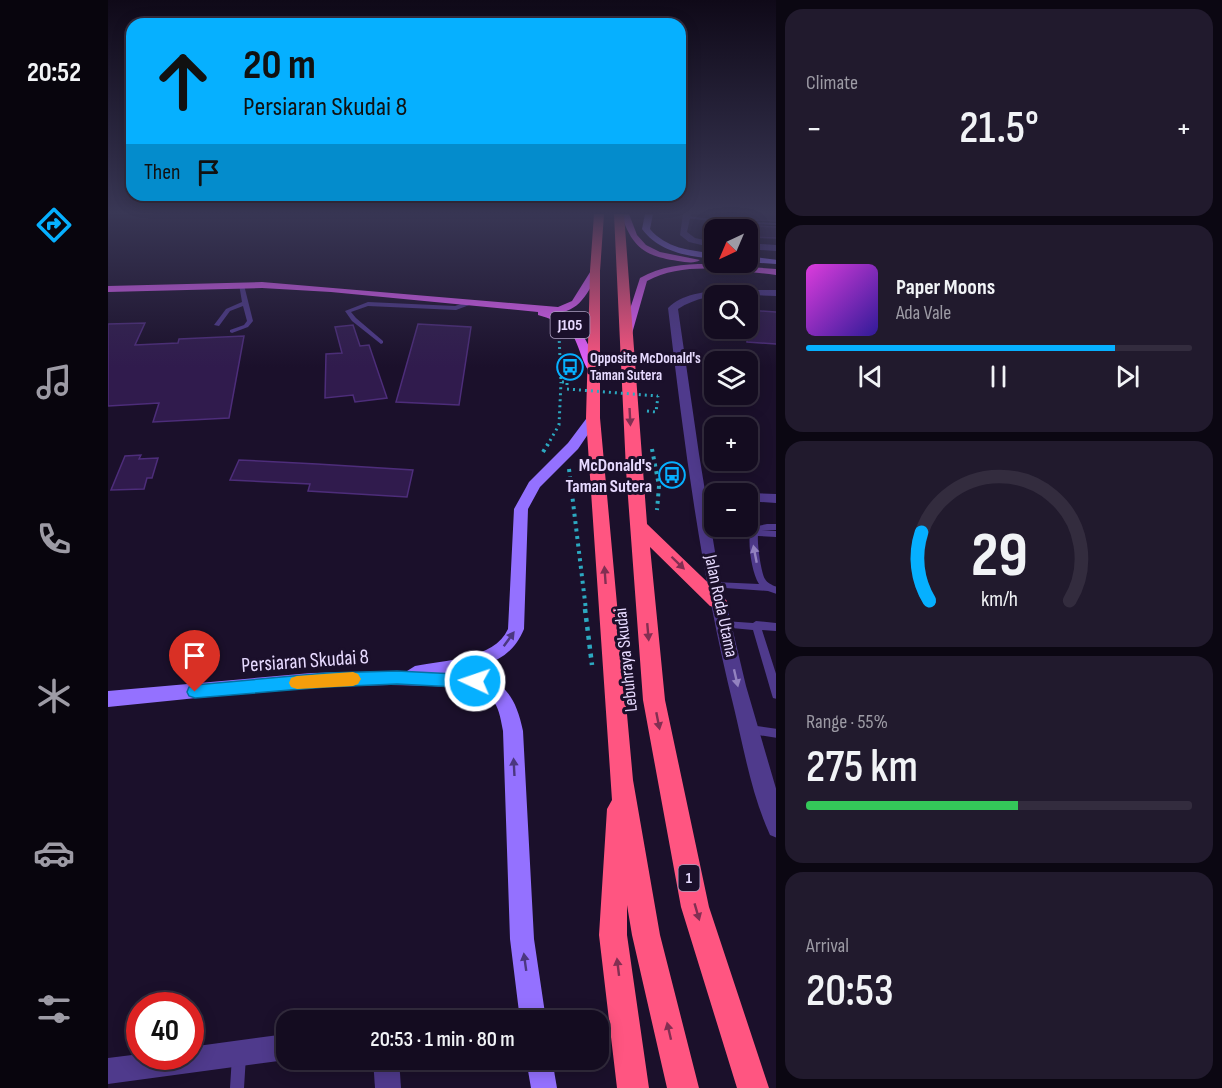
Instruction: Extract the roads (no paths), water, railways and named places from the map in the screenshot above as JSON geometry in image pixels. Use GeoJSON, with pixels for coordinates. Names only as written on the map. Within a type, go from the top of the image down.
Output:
{"type":"FeatureCollection","features":[{"type":"Feature","properties":{"kind":"highway","name":"Lebuhraya Skudai"},"geometry":{"type":"LineString","coordinates":[[596,265],[594,418],[621,780],[646,935],[682,1088]]}},
{"type":"Feature","properties":{"kind":"highway","name":"Lebuhraya Skudai"},"geometry":{"type":"LineString","coordinates":[[622,265],[638,525],[654,700],[695,907],[753,1088]]}},
{"type":"Feature","properties":{"kind":"highway"},"geometry":{"type":"LineString","coordinates":[[638,525],[716,593]]}},
{"type":"Feature","properties":{"kind":"highway"},"geometry":{"type":"LineString","coordinates":[[621,780],[613,935],[633,1088]]}},
{"type":"Feature","properties":{"kind":"main road"},"geometry":{"type":"LineString","coordinates":[[626,337],[643,280],[650,274],[678,268],[776,266]]}},
{"type":"Feature","properties":{"kind":"main road","name":"J105"},"geometry":{"type":"LineString","coordinates":[[108,289],[241,285],[331,289],[559,310],[572,306],[596,272]]}},
{"type":"Feature","properties":{"kind":"main road","name":"J105"},"geometry":{"type":"LineString","coordinates":[[522,308],[549,315],[578,331],[593,371]]}},
{"type":"Feature","properties":{"kind":"street","name":"Jalan Roda Utama"},"geometry":{"type":"LineString","coordinates":[[776,293],[721,294],[686,299],[673,308],[699,494],[716,593],[748,730],[770,789],[776,822]]}},
{"type":"Feature","properties":{"kind":"street"},"geometry":{"type":"LineString","coordinates":[[397,677],[486,656],[510,642],[516,629],[521,509],[534,485],[573,446],[594,418]]}},
{"type":"Feature","properties":{"kind":"street"},"geometry":{"type":"LineString","coordinates":[[699,494],[704,494]]}},
{"type":"Feature","properties":{"kind":"street"},"geometry":{"type":"LineString","coordinates":[[758,498],[776,499]]}},
{"type":"Feature","properties":{"kind":"street"},"geometry":{"type":"LineString","coordinates":[[397,677],[475,681],[493,688],[504,699],[513,731],[522,939],[532,1010]]}},
{"type":"Feature","properties":{"kind":"street","name":"Persiaran Skudai 8"},"geometry":{"type":"LineString","coordinates":[[108,699],[326,680],[397,677]]}},
{"type":"Feature","properties":{"kind":"street"},"geometry":{"type":"LineString","coordinates":[[108,1071],[276,1049]]}},
{"type":"Feature","properties":{"kind":"street"},"geometry":{"type":"LineString","coordinates":[[387,1070],[388,1088]]}},
{"type":"Feature","properties":{"kind":"street"},"geometry":{"type":"LineString","coordinates":[[541,1070],[544,1088]]}},
{"type":"Feature","properties":{"kind":"lane"},"geometry":{"type":"LineString","coordinates":[[232,332],[246,326],[250,321],[241,285]]}},
{"type":"Feature","properties":{"kind":"lane"},"geometry":{"type":"LineString","coordinates":[[217,325],[228,310],[245,303]]}},
{"type":"Feature","properties":{"kind":"lane"},"geometry":{"type":"LineString","coordinates":[[381,342],[348,311],[368,304],[456,308],[470,303]]}},
{"type":"Feature","properties":{"kind":"lane"},"geometry":{"type":"LineString","coordinates":[[758,530],[763,526],[776,527]]}},
{"type":"Feature","properties":{"kind":"lane"},"geometry":{"type":"LineString","coordinates":[[758,533],[776,534]]}},
{"type":"Feature","properties":{"kind":"lane"},"geometry":{"type":"LineString","coordinates":[[754,537],[760,578],[764,585],[774,590]]}},
{"type":"Feature","properties":{"kind":"lane"},"geometry":{"type":"LineString","coordinates":[[716,593],[774,590]]}},
{"type":"Feature","properties":{"kind":"lane"},"geometry":{"type":"LineString","coordinates":[[724,625],[776,627]]}},
{"type":"Feature","properties":{"kind":"lane"},"geometry":{"type":"LineString","coordinates":[[756,625],[776,692]]}},
{"type":"Feature","properties":{"kind":"lane"},"geometry":{"type":"LineString","coordinates":[[748,730],[776,735]]}},
{"type":"Feature","properties":{"kind":"lane"},"geometry":{"type":"LineString","coordinates":[[237,1088],[240,1054]]}},
{"type":"Feature","properties":{"kind":"place","name":"Opposite McDonald's Taman Sutera"},"geometry":{"type":"Point","coordinates":[570,367]}},
{"type":"Feature","properties":{"kind":"place","name":"McDonald's Taman Sutera"},"geometry":{"type":"Point","coordinates":[672,475]}}]}
